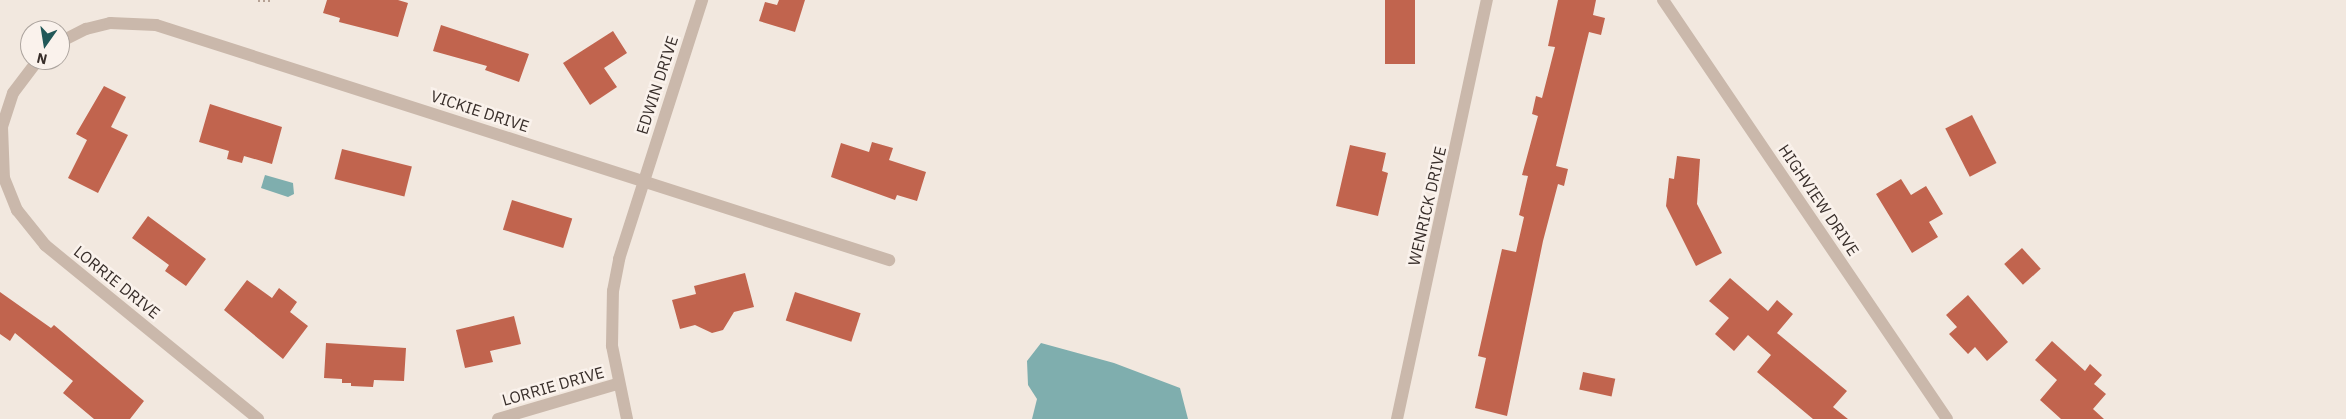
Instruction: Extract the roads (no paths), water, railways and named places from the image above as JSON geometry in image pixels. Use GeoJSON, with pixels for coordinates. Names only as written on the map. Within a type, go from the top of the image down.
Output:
{"type":"FeatureCollection","features":[{"type":"Feature","properties":{"kind":"street","name":"EDWIN DRIVE"},"geometry":{"type":"LineString","coordinates":[[627,419],[618,384],[612,346],[613,291],[619,258],[702,0]]}},
{"type":"Feature","properties":{"kind":"street","name":"WENRICK DRIVE"},"geometry":{"type":"LineString","coordinates":[[1397,419],[1487,0]]}},
{"type":"Feature","properties":{"kind":"street","name":"HIGHVIEW DRIVE"},"geometry":{"type":"LineString","coordinates":[[1664,0],[1947,419]]}},
{"type":"Feature","properties":{"kind":"street","name":"VICKIE DRIVE"},"geometry":{"type":"LineString","coordinates":[[70,37],[86,29],[110,24],[156,25],[889,260]]}},
{"type":"Feature","properties":{"kind":"street"},"geometry":{"type":"LineString","coordinates":[[0,142],[13,94],[31,70]]}},
{"type":"Feature","properties":{"kind":"street","name":"LORRIE DRIVE"},"geometry":{"type":"LineString","coordinates":[[0,142],[4,178],[17,210],[45,245],[258,419]]}},
{"type":"Feature","properties":{"kind":"street"},"geometry":{"type":"LineString","coordinates":[[0,203],[17,210]]}},
{"type":"Feature","properties":{"kind":"street","name":"LORRIE DRIVE"},"geometry":{"type":"LineString","coordinates":[[498,419],[618,384]]}},
{"type":"Feature","properties":{"kind":"water"},"geometry":{"type":"Polygon","coordinates":[[[265,175],[293,183],[294,194],[288,197],[261,188],[265,175]]]}},
{"type":"Feature","properties":{"kind":"water"},"geometry":{"type":"Polygon","coordinates":[[[1041,343],[1114,363],[1180,388],[1188,419],[1032,419],[1037,399],[1028,385],[1027,361],[1041,343]]]}}]}
